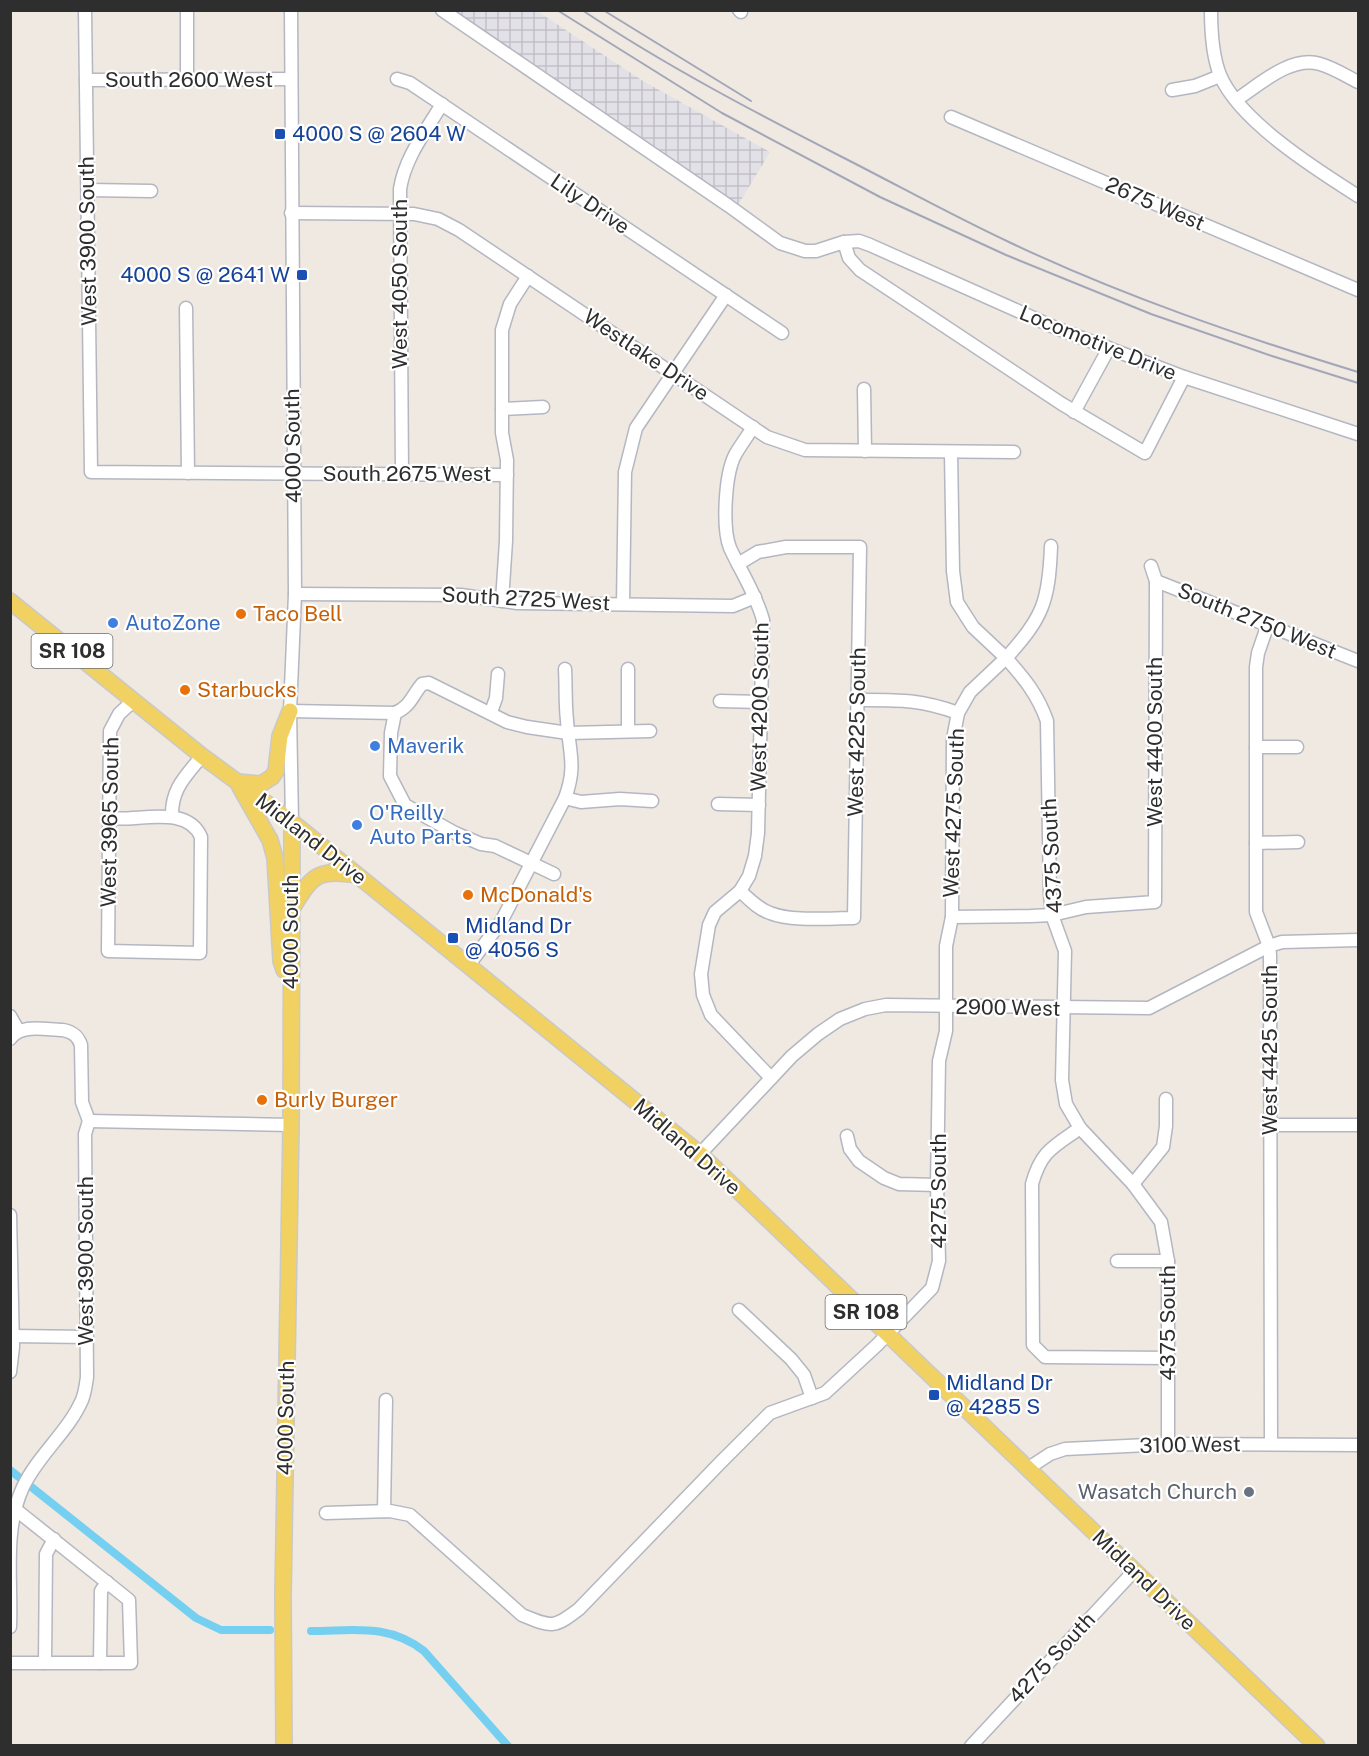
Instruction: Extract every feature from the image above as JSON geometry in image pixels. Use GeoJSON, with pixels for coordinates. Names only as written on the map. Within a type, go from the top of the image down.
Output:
{"type":"FeatureCollection","features":[{"type":"Feature","properties":{"kind":"main road","name":"Midland Drive"},"geometry":{"type":"LineString","coordinates":[[10,601],[202,756],[291,822],[700,1154],[1317,1746]]}},
{"type":"Feature","properties":{"kind":"main road"},"geometry":{"type":"LineString","coordinates":[[237,782],[261,784],[272,777],[276,771],[280,736],[290,711]]}},
{"type":"Feature","properties":{"kind":"main road"},"geometry":{"type":"LineString","coordinates":[[237,782],[270,840],[275,858],[281,961],[291,987]]}},
{"type":"Feature","properties":{"kind":"main road","name":"4000 South"},"geometry":{"type":"LineString","coordinates":[[284,1746],[284,1513],[291,1125],[291,822]]}},
{"type":"Feature","properties":{"kind":"main road"},"geometry":{"type":"LineString","coordinates":[[291,910],[305,888],[318,874],[338,872],[356,875]]}},
{"type":"Feature","properties":{"kind":"street","name":"West 3900 South"},"geometry":{"type":"LineString","coordinates":[[85,10],[91,472]]}},
{"type":"Feature","properties":{"kind":"street"},"geometry":{"type":"LineString","coordinates":[[187,10],[187,80]]}},
{"type":"Feature","properties":{"kind":"street","name":"4000 South"},"geometry":{"type":"LineString","coordinates":[[291,10],[295,594],[290,711],[291,822]]}},
{"type":"Feature","properties":{"kind":"street"},"geometry":{"type":"LineString","coordinates":[[442,10],[780,243],[805,251],[816,251],[844,242],[849,258],[860,270],[1074,412],[1145,453],[1184,377]]}},
{"type":"Feature","properties":{"kind":"street"},"geometry":{"type":"LineString","coordinates":[[1211,10],[1214,51],[1220,76],[1251,119],[1359,196]]}},
{"type":"Feature","properties":{"kind":"street"},"geometry":{"type":"LineString","coordinates":[[1236,100],[1281,70],[1300,63],[1317,63],[1359,82]]}},
{"type":"Feature","properties":{"kind":"street"},"geometry":{"type":"LineString","coordinates":[[1172,90],[1195,86],[1220,76]]}},
{"type":"Feature","properties":{"kind":"street","name":"South 2600 West"},"geometry":{"type":"LineString","coordinates":[[86,80],[291,79]]}},
{"type":"Feature","properties":{"kind":"street","name":"Lily Drive"},"geometry":{"type":"LineString","coordinates":[[397,79],[410,83],[782,333]]}},
{"type":"Feature","properties":{"kind":"street","name":"West 4050 South"},"geometry":{"type":"LineString","coordinates":[[402,474],[400,189],[402,172],[441,104]]}},
{"type":"Feature","properties":{"kind":"street","name":"2675 West"},"geometry":{"type":"LineString","coordinates":[[951,117],[1359,290]]}},
{"type":"Feature","properties":{"kind":"street"},"geometry":{"type":"LineString","coordinates":[[88,190],[151,190]]}},
{"type":"Feature","properties":{"kind":"street","name":"Westlake Drive"},"geometry":{"type":"LineString","coordinates":[[291,213],[414,213],[438,219],[459,230],[767,437],[805,450],[1014,452]]}},
{"type":"Feature","properties":{"kind":"street","name":"Locomotive Drive"},"geometry":{"type":"LineString","coordinates":[[844,242],[859,241],[870,245],[993,301],[1184,377],[1359,434]]}},
{"type":"Feature","properties":{"kind":"street"},"geometry":{"type":"LineString","coordinates":[[502,601],[506,541],[507,460],[502,433],[502,330],[510,304],[528,276]]}},
{"type":"Feature","properties":{"kind":"street"},"geometry":{"type":"LineString","coordinates":[[623,604],[625,472],[636,428],[726,295]]}},
{"type":"Feature","properties":{"kind":"street"},"geometry":{"type":"LineString","coordinates":[[186,308],[189,473]]}},
{"type":"Feature","properties":{"kind":"street"},"geometry":{"type":"LineString","coordinates":[[1074,412],[1109,348]]}},
{"type":"Feature","properties":{"kind":"street"},"geometry":{"type":"LineString","coordinates":[[864,389],[865,451]]}},
{"type":"Feature","properties":{"kind":"street"},"geometry":{"type":"LineString","coordinates":[[502,409],[543,407]]}},
{"type":"Feature","properties":{"kind":"street","name":"West 4200 South"},"geometry":{"type":"LineString","coordinates":[[753,428],[735,456],[729,475],[726,521],[729,545],[755,597],[763,620],[759,805],[755,856],[749,876],[740,891],[712,908],[701,974],[703,995],[711,1015],[771,1078]]}},
{"type":"Feature","properties":{"kind":"street"},"geometry":{"type":"LineString","coordinates":[[951,453],[953,571],[957,602],[973,627],[1006,658],[1028,634],[1043,608],[1050,578],[1051,546]]}},
{"type":"Feature","properties":{"kind":"street","name":"South 2675 West"},"geometry":{"type":"LineString","coordinates":[[91,472],[507,475]]}},
{"type":"Feature","properties":{"kind":"street","name":"West 4225 South"},"geometry":{"type":"LineString","coordinates":[[738,564],[758,552],[786,547],[860,547],[854,918],[787,917],[770,914],[755,905],[740,891]]}},
{"type":"Feature","properties":{"kind":"street","name":"West 4400 South"},"geometry":{"type":"LineString","coordinates":[[1052,915],[1086,906],[1155,902],[1156,581],[1151,567]]}},
{"type":"Feature","properties":{"kind":"street","name":"South 2750 West"},"geometry":{"type":"LineString","coordinates":[[1156,581],[1359,662]]}},
{"type":"Feature","properties":{"kind":"street","name":"South 2725 West"},"geometry":{"type":"LineString","coordinates":[[295,594],[461,595],[502,601],[733,606],[755,597]]}},
{"type":"Feature","properties":{"kind":"street","name":"West 4425 South"},"geometry":{"type":"LineString","coordinates":[[1268,624],[1258,653],[1256,667],[1256,912],[1269,946],[1271,1444]]}},
{"type":"Feature","properties":{"kind":"street","name":"West 4275 South"},"geometry":{"type":"LineString","coordinates":[[946,1031],[946,946],[952,917],[953,739],[958,713],[970,692],[1006,658]]}},
{"type":"Feature","properties":{"kind":"street","name":"4375 South"},"geometry":{"type":"LineString","coordinates":[[1006,658],[1026,680],[1040,701],[1047,721],[1052,915],[1065,951],[1062,1080],[1066,1104],[1080,1128],[1133,1184],[1161,1222],[1168,1261],[1168,1444]]}},
{"type":"Feature","properties":{"kind":"street"},"geometry":{"type":"LineString","coordinates":[[468,966],[501,922],[565,798],[573,771],[568,734],[565,669]]}},
{"type":"Feature","properties":{"kind":"street"},"geometry":{"type":"LineString","coordinates":[[628,669],[628,730]]}},
{"type":"Feature","properties":{"kind":"street"},"geometry":{"type":"LineString","coordinates":[[491,712],[496,698],[498,674]]}},
{"type":"Feature","properties":{"kind":"street"},"geometry":{"type":"LineString","coordinates":[[290,711],[395,714],[408,706],[414,693],[422,684],[429,683],[507,722],[568,734],[650,730]]}},
{"type":"Feature","properties":{"kind":"street"},"geometry":{"type":"LineString","coordinates":[[858,700],[910,700],[933,704],[958,713]]}},
{"type":"Feature","properties":{"kind":"street","name":"West 3965 South"},"geometry":{"type":"LineString","coordinates":[[133,701],[119,714],[110,731],[108,951],[200,953],[201,837],[189,821],[172,817]]}},
{"type":"Feature","properties":{"kind":"street"},"geometry":{"type":"LineString","coordinates":[[720,701],[761,702]]}},
{"type":"Feature","properties":{"kind":"street"},"geometry":{"type":"LineString","coordinates":[[395,714],[391,734],[390,776],[405,805],[455,833],[481,844],[495,846],[554,874]]}},
{"type":"Feature","properties":{"kind":"street"},"geometry":{"type":"LineString","coordinates":[[1256,747],[1297,747]]}},
{"type":"Feature","properties":{"kind":"street"},"geometry":{"type":"LineString","coordinates":[[109,818],[172,817],[173,795],[202,756]]}},
{"type":"Feature","properties":{"kind":"street"},"geometry":{"type":"LineString","coordinates":[[565,798],[581,802],[652,801]]}},
{"type":"Feature","properties":{"kind":"street"},"geometry":{"type":"LineString","coordinates":[[718,804],[759,805]]}},
{"type":"Feature","properties":{"kind":"street"},"geometry":{"type":"LineString","coordinates":[[1256,843],[1298,842]]}},
{"type":"Feature","properties":{"kind":"street"},"geometry":{"type":"LineString","coordinates":[[952,917],[1052,915]]}},
{"type":"Feature","properties":{"kind":"street","name":"2900 West"},"geometry":{"type":"LineString","coordinates":[[700,1154],[771,1078],[818,1034],[840,1019],[865,1010],[885,1005],[1149,1008],[1269,946],[1282,942],[1359,940]]}},
{"type":"Feature","properties":{"kind":"street"},"geometry":{"type":"LineString","coordinates":[[10,1016],[14,1035]]}},
{"type":"Feature","properties":{"kind":"street","name":"West 3900 South"},"geometry":{"type":"LineString","coordinates":[[10,1627],[11,1529],[14,1505],[33,1471],[83,1398],[87,1377],[85,1134],[89,1121],[82,1102],[81,1045],[78,1037],[70,1031],[63,1030],[14,1035]]}},
{"type":"Feature","properties":{"kind":"street","name":"4275 South"},"geometry":{"type":"LineString","coordinates":[[384,1511],[410,1515],[522,1615],[543,1624],[560,1624],[587,1601],[770,1413],[825,1393],[856,1367],[932,1288],[939,1261],[937,1185],[939,1061],[946,1031]]}},
{"type":"Feature","properties":{"kind":"street"},"geometry":{"type":"LineString","coordinates":[[1133,1184],[1163,1147],[1166,1099]]}},
{"type":"Feature","properties":{"kind":"street"},"geometry":{"type":"LineString","coordinates":[[89,1121],[291,1125]]}},
{"type":"Feature","properties":{"kind":"street"},"geometry":{"type":"LineString","coordinates":[[1270,1125],[1359,1125]]}},
{"type":"Feature","properties":{"kind":"street"},"geometry":{"type":"LineString","coordinates":[[1080,1128],[1052,1147],[1038,1164],[1032,1184],[1033,1345],[1045,1358],[1168,1358]]}},
{"type":"Feature","properties":{"kind":"street"},"geometry":{"type":"LineString","coordinates":[[847,1136],[850,1149],[859,1161],[884,1178],[900,1184],[937,1185]]}},
{"type":"Feature","properties":{"kind":"street"},"geometry":{"type":"LineString","coordinates":[[10,1215],[12,1336],[10,1372]]}},
{"type":"Feature","properties":{"kind":"street"},"geometry":{"type":"LineString","coordinates":[[1117,1261],[1168,1261]]}},
{"type":"Feature","properties":{"kind":"street"},"geometry":{"type":"LineString","coordinates":[[739,1310],[791,1359],[804,1375],[812,1398]]}},
{"type":"Feature","properties":{"kind":"street"},"geometry":{"type":"LineString","coordinates":[[12,1336],[87,1337]]}},
{"type":"Feature","properties":{"kind":"street"},"geometry":{"type":"LineString","coordinates":[[326,1513],[384,1511],[386,1400]]}},
{"type":"Feature","properties":{"kind":"street","name":"3100 West"},"geometry":{"type":"LineString","coordinates":[[1027,1469],[1050,1454],[1065,1449],[1168,1444],[1359,1445]]}},
{"type":"Feature","properties":{"kind":"street"},"geometry":{"type":"LineString","coordinates":[[10,1663],[131,1664],[129,1600],[14,1505]]}},
{"type":"Feature","properties":{"kind":"street"},"geometry":{"type":"LineString","coordinates":[[45,1663],[46,1554],[54,1539]]}},
{"type":"Feature","properties":{"kind":"street","name":"4275 South"},"geometry":{"type":"LineString","coordinates":[[971,1746],[1134,1570]]}},
{"type":"Feature","properties":{"kind":"street"},"geometry":{"type":"LineString","coordinates":[[100,1663],[101,1591],[107,1582]]}},
{"type":"Feature","properties":{"kind":"shaded area"},"geometry":{"type":"Polygon","coordinates":[[[450,11],[537,11],[643,81],[770,152],[738,205],[450,11]]]}},
{"type":"Feature","properties":{"kind":"waterway"},"geometry":{"type":"LineString","coordinates":[[10,1470],[196,1618],[221,1630],[270,1630]]}},
{"type":"Feature","properties":{"kind":"waterway"},"geometry":{"type":"LineString","coordinates":[[311,1631],[370,1630],[384,1632],[411,1642],[424,1651],[508,1746]]}},
{"type":"Feature","properties":{"kind":"railway"},"geometry":{"type":"LineString","coordinates":[[557,10],[722,113],[880,197],[1006,255],[1151,314],[1358,383]]}},
{"type":"Feature","properties":{"kind":"railway"},"geometry":{"type":"LineString","coordinates":[[582,10],[679,70],[745,106],[1011,243],[1182,314],[1358,372]]}},
{"type":"Feature","properties":{"kind":"railway"},"geometry":{"type":"LineString","coordinates":[[603,10],[751,101]]}},
{"type":"Feature","properties":{"kind":"place","name":"4000 S @ 2604 W"},"geometry":{"type":"Point","coordinates":[280,134]}},
{"type":"Feature","properties":{"kind":"place","name":"4000 S @ 2641 W"},"geometry":{"type":"Point","coordinates":[302,275]}},
{"type":"Feature","properties":{"kind":"place","name":"Taco Bell"},"geometry":{"type":"Point","coordinates":[241,614]}},
{"type":"Feature","properties":{"kind":"place","name":"AutoZone"},"geometry":{"type":"Point","coordinates":[113,623]}},
{"type":"Feature","properties":{"kind":"place","name":"Starbucks"},"geometry":{"type":"Point","coordinates":[185,690]}},
{"type":"Feature","properties":{"kind":"place","name":"Maverik"},"geometry":{"type":"Point","coordinates":[375,746]}},
{"type":"Feature","properties":{"kind":"place","name":"O'Reilly Auto Parts"},"geometry":{"type":"Point","coordinates":[357,825]}},
{"type":"Feature","properties":{"kind":"place","name":"McDonald's"},"geometry":{"type":"Point","coordinates":[468,895]}},
{"type":"Feature","properties":{"kind":"place","name":"Midland Dr @ 4056 S"},"geometry":{"type":"Point","coordinates":[453,938]}},
{"type":"Feature","properties":{"kind":"place","name":"Burly Burger"},"geometry":{"type":"Point","coordinates":[262,1100]}},
{"type":"Feature","properties":{"kind":"place","name":"Midland Dr @ 4285 S"},"geometry":{"type":"Point","coordinates":[934,1395]}},
{"type":"Feature","properties":{"kind":"place","name":"Wasatch Church"},"geometry":{"type":"Point","coordinates":[1249,1492]}}]}
